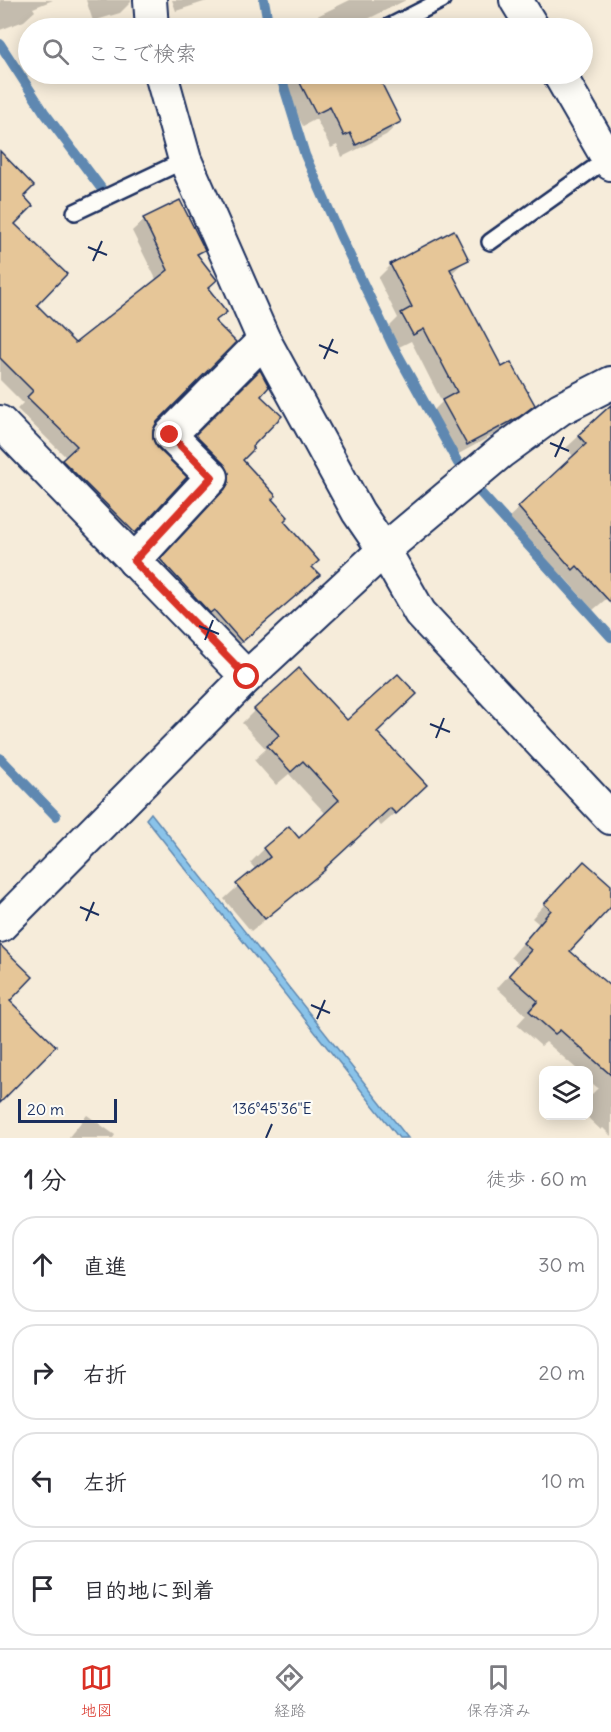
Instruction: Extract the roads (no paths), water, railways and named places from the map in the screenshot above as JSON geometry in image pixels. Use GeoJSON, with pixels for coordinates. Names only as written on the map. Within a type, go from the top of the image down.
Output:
{"type":"FeatureCollection","features":[{"type":"Feature","properties":{"kind":"street"},"geometry":{"type":"LineString","coordinates":[[150,0],[151,18]]}},
{"type":"Feature","properties":{"kind":"street"},"geometry":{"type":"LineString","coordinates":[[516,0],[527,18]]}},
{"type":"Feature","properties":{"kind":"street"},"geometry":{"type":"LineString","coordinates":[[164,84],[184,160],[264,340],[358,512],[384,550],[420,613],[611,818]]}},
{"type":"Feature","properties":{"kind":"street"},"geometry":{"type":"LineString","coordinates":[[565,84],[609,161]]}},
{"type":"Feature","properties":{"kind":"street"},"geometry":{"type":"LineString","coordinates":[[134,561],[212,477],[170,435],[264,340]]}},
{"type":"Feature","properties":{"kind":"street"},"geometry":{"type":"LineString","coordinates":[[0,926],[247,677],[384,550],[501,452],[560,409],[611,384]]}},
{"type":"Feature","properties":{"kind":"street"},"geometry":{"type":"LineString","coordinates":[[0,422],[247,677]]}},
{"type":"Feature","properties":{"kind":"lane"},"geometry":{"type":"LineString","coordinates":[[407,18],[442,0]]}},
{"type":"Feature","properties":{"kind":"lane"},"geometry":{"type":"LineString","coordinates":[[75,212],[184,160]]}},
{"type":"Feature","properties":{"kind":"lane"},"geometry":{"type":"LineString","coordinates":[[490,242],[609,161]]}},
{"type":"Feature","properties":{"kind":"water"},"geometry":{"type":"Polygon","coordinates":[[[151,813],[408,1138],[399,1138],[146,819],[151,813]]]}},
{"type":"Feature","properties":{"kind":"waterway"},"geometry":{"type":"LineString","coordinates":[[264,0],[267,18]]}},
{"type":"Feature","properties":{"kind":"waterway"},"geometry":{"type":"LineString","coordinates":[[0,44],[18,72]]}},
{"type":"Feature","properties":{"kind":"waterway"},"geometry":{"type":"LineString","coordinates":[[26,84],[101,188]]}},
{"type":"Feature","properties":{"kind":"waterway"},"geometry":{"type":"LineString","coordinates":[[283,84],[305,155],[340,235],[393,346],[458,463]]}},
{"type":"Feature","properties":{"kind":"waterway"},"geometry":{"type":"LineString","coordinates":[[479,491],[611,637]]}},
{"type":"Feature","properties":{"kind":"waterway"},"geometry":{"type":"LineString","coordinates":[[0,758],[56,816]]}}]}
